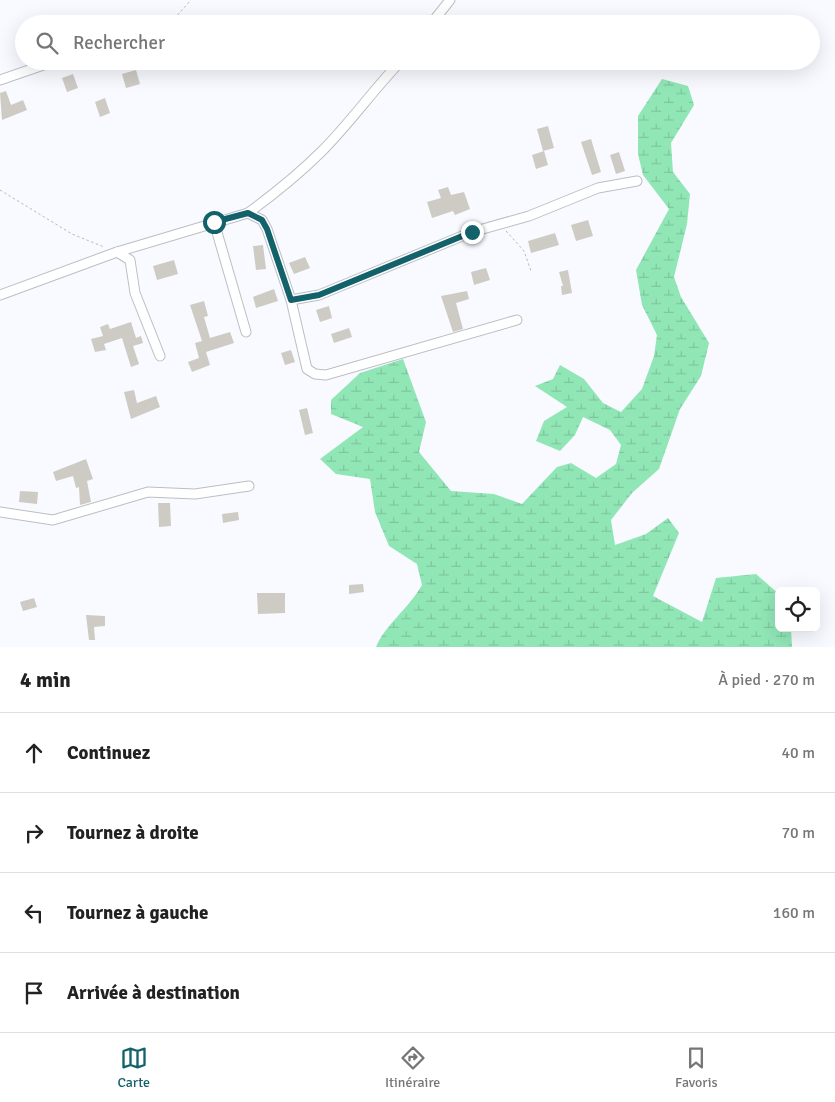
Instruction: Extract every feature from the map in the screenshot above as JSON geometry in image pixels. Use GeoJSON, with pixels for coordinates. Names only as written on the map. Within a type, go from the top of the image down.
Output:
{"type":"FeatureCollection","features":[{"type":"Feature","properties":{"kind":"street"},"geometry":{"type":"LineString","coordinates":[[438,15],[450,0]]}},
{"type":"Feature","properties":{"kind":"street"},"geometry":{"type":"LineString","coordinates":[[0,80],[29,70]]}},
{"type":"Feature","properties":{"kind":"street"},"geometry":{"type":"LineString","coordinates":[[0,295],[117,252],[248,213],[285,186],[322,152],[392,70]]}},
{"type":"Feature","properties":{"kind":"street"},"geometry":{"type":"LineString","coordinates":[[291,300],[319,295],[499,223],[529,216],[598,188],[637,181]]}},
{"type":"Feature","properties":{"kind":"street"},"geometry":{"type":"LineString","coordinates":[[248,213],[262,220],[267,229],[291,300],[307,369],[315,374],[326,375],[517,320]]}},
{"type":"Feature","properties":{"kind":"street"},"geometry":{"type":"LineString","coordinates":[[214,222],[246,332]]}},
{"type":"Feature","properties":{"kind":"street"},"geometry":{"type":"LineString","coordinates":[[117,252],[130,260],[135,293],[160,356]]}},
{"type":"Feature","properties":{"kind":"street"},"geometry":{"type":"LineString","coordinates":[[0,512],[53,520],[148,492],[195,494],[249,486]]}},
{"type":"Feature","properties":{"kind":"path"},"geometry":{"type":"LineString","coordinates":[[178,15],[191,0]]}},
{"type":"Feature","properties":{"kind":"path"},"geometry":{"type":"LineString","coordinates":[[0,190],[72,234],[117,252]]}},
{"type":"Feature","properties":{"kind":"path"},"geometry":{"type":"LineString","coordinates":[[499,223],[524,251],[531,271]]}},
{"type":"Feature","properties":{"kind":"green space"},"geometry":{"type":"Polygon","coordinates":[[[662,79],[688,86],[694,105],[671,143],[673,172],[690,194],[687,224],[674,277],[681,297],[709,343],[701,376],[680,409],[659,469],[632,493],[611,520],[615,545],[646,534],[668,518],[679,533],[653,596],[702,622],[716,578],[756,574],[775,591],[775,632],[791,632],[792,647],[376,647],[385,632],[422,585],[417,564],[389,546],[375,512],[370,479],[336,474],[320,459],[363,427],[331,414],[331,400],[360,373],[403,359],[426,422],[419,452],[451,491],[494,494],[522,504],[557,467],[571,463],[596,478],[616,464],[621,445],[610,430],[583,417],[575,435],[560,451],[536,441],[544,421],[567,407],[535,386],[553,379],[560,365],[584,379],[603,403],[621,412],[642,389],[654,356],[657,335],[642,305],[636,270],[669,209],[643,175],[638,154],[638,116],[662,79]]]}},
{"type":"Feature","properties":{"kind":"building"},"geometry":{"type":"Polygon","coordinates":[[[136,70],[140,84],[126,88],[122,74],[136,70]]]}},
{"type":"Feature","properties":{"kind":"building"},"geometry":{"type":"Polygon","coordinates":[[[73,74],[78,88],[67,92],[62,78],[73,74]]]}},
{"type":"Feature","properties":{"kind":"building"},"geometry":{"type":"Polygon","coordinates":[[[6,91],[11,105],[23,100],[27,110],[2,120],[0,93],[6,91]]]}},
{"type":"Feature","properties":{"kind":"building"},"geometry":{"type":"Polygon","coordinates":[[[105,98],[110,113],[100,117],[95,102],[105,98]]]}},
{"type":"Feature","properties":{"kind":"building"},"geometry":{"type":"Polygon","coordinates":[[[548,126],[554,148],[543,151],[537,129],[548,126]]]}},
{"type":"Feature","properties":{"kind":"building"},"geometry":{"type":"Polygon","coordinates":[[[591,139],[601,172],[592,175],[581,142],[591,139]]]}},
{"type":"Feature","properties":{"kind":"building"},"geometry":{"type":"Polygon","coordinates":[[[544,151],[548,165],[536,169],[532,155],[544,151]]]}},
{"type":"Feature","properties":{"kind":"building"},"geometry":{"type":"Polygon","coordinates":[[[619,152],[625,171],[616,174],[610,155],[619,152]]]}},
{"type":"Feature","properties":{"kind":"building"},"geometry":{"type":"Polygon","coordinates":[[[448,187],[451,195],[464,192],[470,209],[455,215],[453,211],[432,218],[427,202],[441,198],[438,190],[448,187]]]}},
{"type":"Feature","properties":{"kind":"building"},"geometry":{"type":"Polygon","coordinates":[[[588,220],[593,236],[576,241],[571,225],[588,220]]]}},
{"type":"Feature","properties":{"kind":"building"},"geometry":{"type":"Polygon","coordinates":[[[555,233],[559,245],[531,253],[528,241],[555,233]]]}},
{"type":"Feature","properties":{"kind":"building"},"geometry":{"type":"Polygon","coordinates":[[[263,245],[266,269],[256,270],[253,246],[263,245]]]}},
{"type":"Feature","properties":{"kind":"building"},"geometry":{"type":"Polygon","coordinates":[[[305,257],[310,268],[294,274],[289,263],[305,257]]]}},
{"type":"Feature","properties":{"kind":"building"},"geometry":{"type":"Polygon","coordinates":[[[174,260],[178,274],[157,280],[153,266],[174,260]]]}},
{"type":"Feature","properties":{"kind":"building"},"geometry":{"type":"Polygon","coordinates":[[[486,268],[490,280],[474,285],[471,272],[486,268]]]}},
{"type":"Feature","properties":{"kind":"building"},"geometry":{"type":"Polygon","coordinates":[[[568,270],[572,293],[562,295],[561,286],[563,286],[559,272],[568,270]]]}},
{"type":"Feature","properties":{"kind":"building"},"geometry":{"type":"Polygon","coordinates":[[[274,289],[278,301],[256,308],[253,297],[274,289]]]}},
{"type":"Feature","properties":{"kind":"building"},"geometry":{"type":"Polygon","coordinates":[[[467,291],[469,299],[456,303],[463,329],[453,332],[441,296],[467,291]]]}},
{"type":"Feature","properties":{"kind":"building"},"geometry":{"type":"Polygon","coordinates":[[[204,301],[208,316],[204,317],[210,338],[230,332],[234,343],[206,352],[210,365],[192,372],[188,362],[199,358],[195,343],[202,341],[190,305],[204,301]]]}},
{"type":"Feature","properties":{"kind":"building"},"geometry":{"type":"Polygon","coordinates":[[[329,306],[332,318],[320,322],[316,310],[329,306]]]}},
{"type":"Feature","properties":{"kind":"building"},"geometry":{"type":"Polygon","coordinates":[[[131,322],[136,338],[141,336],[143,343],[133,346],[139,364],[131,367],[122,338],[104,344],[106,350],[95,352],[91,339],[103,336],[100,327],[108,324],[110,329],[131,322]]]}},
{"type":"Feature","properties":{"kind":"building"},"geometry":{"type":"Polygon","coordinates":[[[349,328],[352,337],[334,343],[331,334],[349,328]]]}},
{"type":"Feature","properties":{"kind":"building"},"geometry":{"type":"Polygon","coordinates":[[[291,350],[295,362],[285,365],[281,353],[291,350]]]}},
{"type":"Feature","properties":{"kind":"building"},"geometry":{"type":"Polygon","coordinates":[[[134,390],[137,403],[156,396],[160,407],[131,419],[124,392],[134,390]]]}},
{"type":"Feature","properties":{"kind":"building"},"geometry":{"type":"Polygon","coordinates":[[[307,408],[313,433],[305,435],[299,410],[307,408]]]}},
{"type":"Feature","properties":{"kind":"building"},"geometry":{"type":"Polygon","coordinates":[[[86,459],[93,479],[87,481],[91,502],[80,505],[79,487],[76,488],[73,476],[56,481],[53,472],[86,459]]]}},
{"type":"Feature","properties":{"kind":"building"},"geometry":{"type":"Polygon","coordinates":[[[20,491],[38,492],[37,504],[19,502],[20,491]]]}},
{"type":"Feature","properties":{"kind":"building"},"geometry":{"type":"Polygon","coordinates":[[[158,503],[170,503],[171,526],[159,527],[158,503]]]}},
{"type":"Feature","properties":{"kind":"building"},"geometry":{"type":"Polygon","coordinates":[[[238,512],[239,520],[223,523],[222,514],[238,512]]]}},
{"type":"Feature","properties":{"kind":"building"},"geometry":{"type":"Polygon","coordinates":[[[363,584],[364,592],[349,594],[349,585],[363,584]]]}},
{"type":"Feature","properties":{"kind":"building"},"geometry":{"type":"Polygon","coordinates":[[[257,593],[285,593],[285,613],[258,614],[257,593]]]}},
{"type":"Feature","properties":{"kind":"building"},"geometry":{"type":"Polygon","coordinates":[[[34,598],[37,607],[23,611],[20,602],[34,598]]]}},
{"type":"Feature","properties":{"kind":"building"},"geometry":{"type":"Polygon","coordinates":[[[86,615],[105,616],[105,626],[94,627],[95,640],[89,640],[86,615]]]}},
{"type":"Feature","properties":{"kind":"route"},"geometry":{"type":"LineString","coordinates":[[214,222],[248,213],[262,220],[267,229],[291,300],[319,295],[472,232]]}}]}
